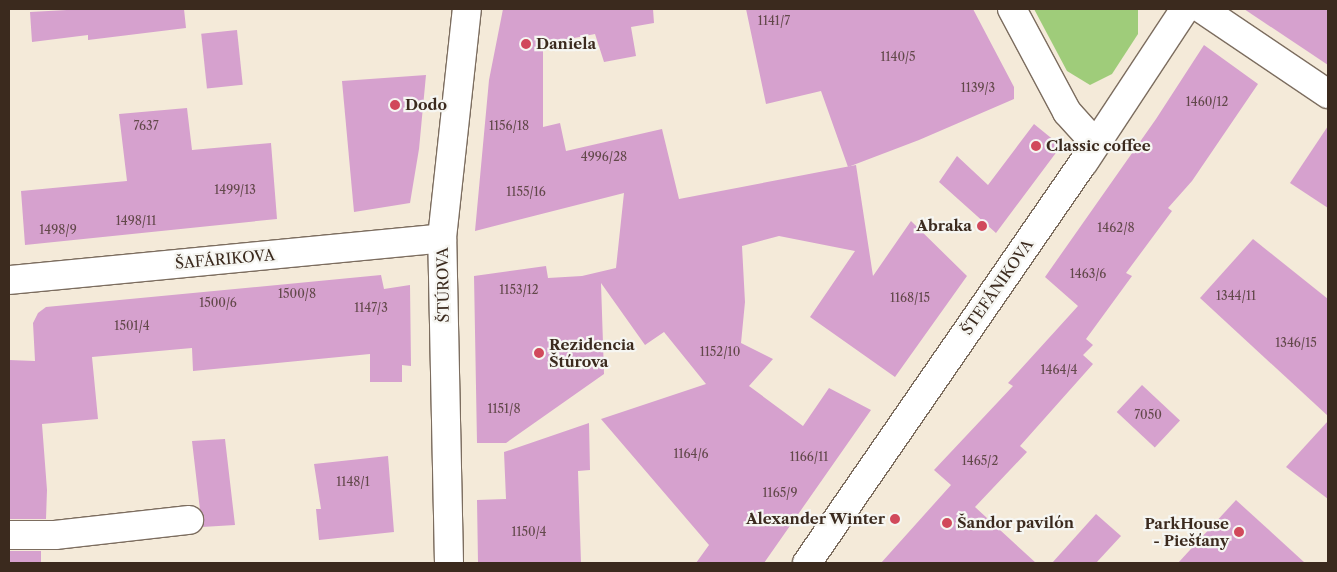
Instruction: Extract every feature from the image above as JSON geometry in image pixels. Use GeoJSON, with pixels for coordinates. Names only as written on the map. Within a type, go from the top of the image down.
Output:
{"type":"FeatureCollection","features":[{"type":"Feature","properties":{"kind":"street","name":"ŠTÚROVA"},"geometry":{"type":"LineString","coordinates":[[449,563],[442,238],[467,9]]}},
{"type":"Feature","properties":{"kind":"street"},"geometry":{"type":"LineString","coordinates":[[1012,9],[1067,112],[1095,143]]}},
{"type":"Feature","properties":{"kind":"street","name":"ŠTEFÁNIKOVA"},"geometry":{"type":"LineString","coordinates":[[807,563],[1095,143],[1184,9]]}},
{"type":"Feature","properties":{"kind":"street"},"geometry":{"type":"LineString","coordinates":[[1202,9],[1328,94]]}},
{"type":"Feature","properties":{"kind":"street","name":"ŠAFÁRIKOVA"},"geometry":{"type":"LineString","coordinates":[[9,280],[442,238]]}},
{"type":"Feature","properties":{"kind":"street"},"geometry":{"type":"LineString","coordinates":[[9,535],[55,535],[189,520]]}},
{"type":"Feature","properties":{"kind":"green space"},"geometry":{"type":"Polygon","coordinates":[[[1034,9],[1138,9],[1138,34],[1112,74],[1090,85],[1067,71],[1034,9]]]}},
{"type":"Feature","properties":{"kind":"building"},"geometry":{"type":"Polygon","coordinates":[[[85,9],[184,9],[186,28],[88,40],[88,35],[32,42],[30,12],[85,9]]]}},
{"type":"Feature","properties":{"kind":"building"},"geometry":{"type":"Polygon","coordinates":[[[503,9],[653,9],[654,23],[631,27],[636,56],[604,62],[595,34],[543,44],[543,127],[560,123],[566,151],[662,129],[679,199],[856,165],[873,276],[911,221],[967,276],[895,377],[810,317],[855,251],[779,236],[742,246],[745,302],[741,343],[773,359],[749,386],[803,426],[829,388],[871,410],[764,563],[696,563],[709,545],[601,419],[706,384],[664,332],[645,345],[601,283],[604,374],[506,443],[477,443],[474,276],[546,266],[548,278],[582,276],[616,268],[624,193],[475,231],[489,80],[503,9]]]}},
{"type":"Feature","properties":{"kind":"building"},"geometry":{"type":"Polygon","coordinates":[[[746,9],[973,9],[1014,87],[1014,99],[919,140],[848,167],[821,91],[766,104],[746,9]]]}},
{"type":"Feature","properties":{"kind":"building"},"geometry":{"type":"Polygon","coordinates":[[[1244,9],[1328,9],[1328,65],[1244,9]]]}},
{"type":"Feature","properties":{"kind":"building"},"geometry":{"type":"Polygon","coordinates":[[[237,30],[243,85],[207,88],[201,34],[237,30]]]}},
{"type":"Feature","properties":{"kind":"building"},"geometry":{"type":"Polygon","coordinates":[[[1204,45],[1258,84],[1192,181],[1168,208],[1172,211],[1126,273],[1132,276],[1086,339],[1093,345],[1083,355],[1093,364],[1020,446],[1027,452],[975,507],[1036,563],[881,563],[951,485],[934,470],[1013,386],[1008,383],[1078,306],[1045,277],[1156,119],[1204,45]]]}},
{"type":"Feature","properties":{"kind":"building"},"geometry":{"type":"Polygon","coordinates":[[[426,75],[419,149],[410,203],[354,212],[342,81],[426,75]]]}},
{"type":"Feature","properties":{"kind":"building"},"geometry":{"type":"Polygon","coordinates":[[[187,108],[192,150],[271,143],[277,219],[25,245],[21,191],[127,181],[119,114],[187,108]]]}},
{"type":"Feature","properties":{"kind":"building"},"geometry":{"type":"Polygon","coordinates":[[[1034,124],[1061,146],[996,233],[939,182],[957,156],[988,185],[1034,124]]]}},
{"type":"Feature","properties":{"kind":"building"},"geometry":{"type":"Polygon","coordinates":[[[1328,126],[1328,208],[1290,183],[1328,126]]]}},
{"type":"Feature","properties":{"kind":"building"},"geometry":{"type":"Polygon","coordinates":[[[1253,239],[1328,299],[1328,416],[1200,298],[1253,239]]]}},
{"type":"Feature","properties":{"kind":"building"},"geometry":{"type":"Polygon","coordinates":[[[381,275],[384,289],[410,285],[411,366],[402,365],[402,382],[370,382],[370,354],[193,371],[192,348],[92,357],[98,419],[42,424],[47,490],[46,519],[9,519],[9,360],[35,361],[33,323],[38,313],[46,307],[381,275]]]}},
{"type":"Feature","properties":{"kind":"building"},"geometry":{"type":"Polygon","coordinates":[[[1142,385],[1180,420],[1155,448],[1117,412],[1142,385]]]}},
{"type":"Feature","properties":{"kind":"building"},"geometry":{"type":"Polygon","coordinates":[[[1328,421],[1328,499],[1286,467],[1328,421]]]}},
{"type":"Feature","properties":{"kind":"building"},"geometry":{"type":"Polygon","coordinates":[[[589,423],[590,470],[578,471],[581,563],[478,563],[477,500],[506,499],[504,452],[589,423]]]}},
{"type":"Feature","properties":{"kind":"building"},"geometry":{"type":"Polygon","coordinates":[[[225,439],[235,525],[202,527],[204,518],[200,510],[192,441],[225,439]]]}},
{"type":"Feature","properties":{"kind":"building"},"geometry":{"type":"Polygon","coordinates":[[[388,456],[394,532],[319,540],[316,509],[321,509],[314,464],[388,456]]]}},
{"type":"Feature","properties":{"kind":"building","name":"ParkHouse - Piešťany"},"geometry":{"type":"Polygon","coordinates":[[[1236,500],[1305,563],[1178,563],[1236,500]]]}},
{"type":"Feature","properties":{"kind":"building"},"geometry":{"type":"Polygon","coordinates":[[[1096,514],[1121,536],[1096,563],[1052,563],[1096,514]]]}},
{"type":"Feature","properties":{"kind":"building"},"geometry":{"type":"Polygon","coordinates":[[[9,551],[41,551],[41,563],[9,563],[9,551]]]}},
{"type":"Feature","properties":{"kind":"place","name":"Daniela"},"geometry":{"type":"Point","coordinates":[526,44]}},
{"type":"Feature","properties":{"kind":"place","name":"Dodo"},"geometry":{"type":"Point","coordinates":[395,105]}},
{"type":"Feature","properties":{"kind":"place","name":"Classic coffee"},"geometry":{"type":"Point","coordinates":[1036,146]}},
{"type":"Feature","properties":{"kind":"place","name":"Abraka"},"geometry":{"type":"Point","coordinates":[982,226]}},
{"type":"Feature","properties":{"kind":"place","name":"Rezidencia Štúrova"},"geometry":{"type":"Point","coordinates":[539,353]}},
{"type":"Feature","properties":{"kind":"place","name":"Alexander Winter"},"geometry":{"type":"Point","coordinates":[895,519]}},
{"type":"Feature","properties":{"kind":"place","name":"Šandor pavilón"},"geometry":{"type":"Point","coordinates":[947,523]}},
{"type":"Feature","properties":{"kind":"place","name":"ParkHouse - Piešťany"},"geometry":{"type":"Point","coordinates":[1239,532]}}]}
